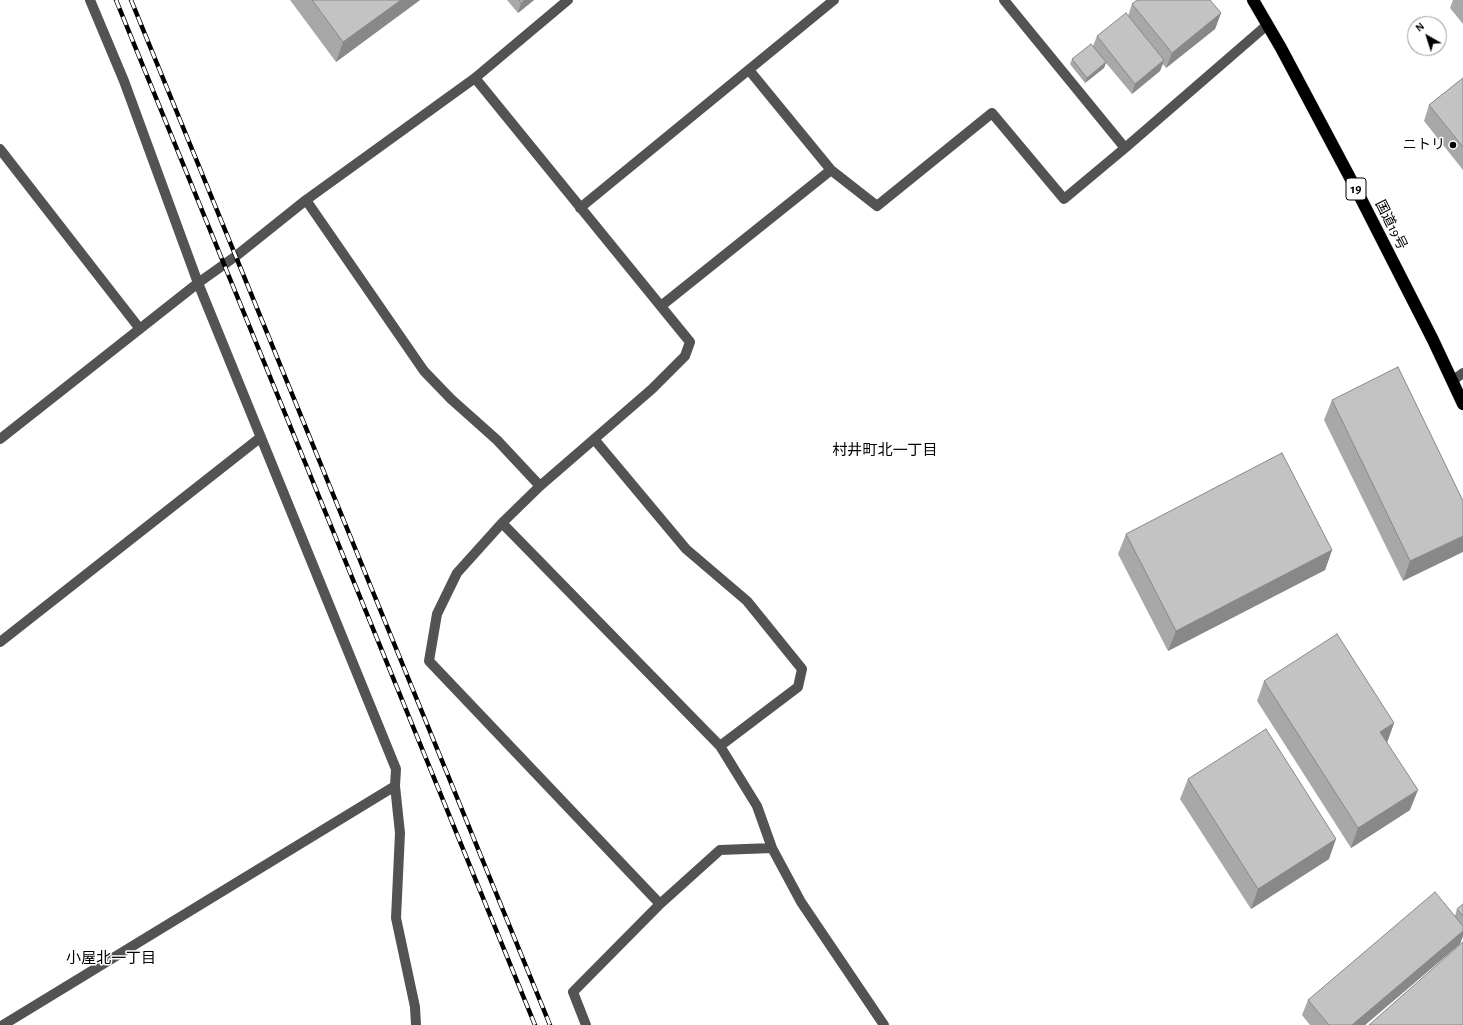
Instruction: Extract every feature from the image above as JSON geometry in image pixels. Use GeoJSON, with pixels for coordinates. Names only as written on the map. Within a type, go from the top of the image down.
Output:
{"type":"FeatureCollection","features":[{"type":"Feature","properties":{"kind":"highway","name":"国道19号"},"geometry":{"type":"LineString","coordinates":[[1253,0],[1268,25],[1356,189],[1463,404]]}},
{"type":"Feature","properties":{"kind":"street"},"geometry":{"type":"LineString","coordinates":[[90,0],[124,81],[198,283],[396,770],[395,786],[400,833],[396,918],[415,1007],[416,1025]]}},
{"type":"Feature","properties":{"kind":"street"},"geometry":{"type":"LineString","coordinates":[[0,438],[198,283],[236,256],[306,200],[475,78],[568,0]]}},
{"type":"Feature","properties":{"kind":"street"},"geometry":{"type":"LineString","coordinates":[[580,208],[834,0]]}},
{"type":"Feature","properties":{"kind":"street"},"geometry":{"type":"LineString","coordinates":[[1004,0],[1125,148]]}},
{"type":"Feature","properties":{"kind":"street"},"geometry":{"type":"LineString","coordinates":[[749,70],[831,170],[877,206],[992,113],[1064,199],[1268,25]]}},
{"type":"Feature","properties":{"kind":"street"},"geometry":{"type":"LineString","coordinates":[[475,78],[690,342],[685,356],[652,389],[540,486],[502,523],[457,573],[438,614],[429,661],[660,904]]}},
{"type":"Feature","properties":{"kind":"street"},"geometry":{"type":"LineString","coordinates":[[0,149],[140,329]]}},
{"type":"Feature","properties":{"kind":"street"},"geometry":{"type":"LineString","coordinates":[[661,306],[831,170]]}},
{"type":"Feature","properties":{"kind":"street"},"geometry":{"type":"LineString","coordinates":[[306,200],[424,371],[451,399],[497,440],[540,486]]}},
{"type":"Feature","properties":{"kind":"street"},"geometry":{"type":"LineString","coordinates":[[1452,382],[1463,373]]}},
{"type":"Feature","properties":{"kind":"street"},"geometry":{"type":"LineString","coordinates":[[0,642],[261,437]]}},
{"type":"Feature","properties":{"kind":"street"},"geometry":{"type":"LineString","coordinates":[[594,439],[686,549],[747,601],[802,669],[798,687],[720,746]]}},
{"type":"Feature","properties":{"kind":"street"},"geometry":{"type":"LineString","coordinates":[[502,523],[720,746],[757,806],[772,848],[801,902],[884,1025]]}},
{"type":"Feature","properties":{"kind":"street"},"geometry":{"type":"LineString","coordinates":[[2,1025],[395,786]]}},
{"type":"Feature","properties":{"kind":"street"},"geometry":{"type":"LineString","coordinates":[[586,1025],[572,992],[660,904],[720,850],[772,848]]}},
{"type":"Feature","properties":{"kind":"building"},"geometry":{"type":"Polygon","coordinates":[[[312,0],[401,0],[343,42],[312,0]]]}},
{"type":"Feature","properties":{"kind":"building"},"geometry":{"type":"Polygon","coordinates":[[[1137,0],[1210,0],[1221,13],[1172,53],[1132,4],[1137,0]]]}},
{"type":"Feature","properties":{"kind":"building"},"geometry":{"type":"Polygon","coordinates":[[[1126,13],[1164,60],[1135,84],[1097,36],[1126,13]]]}},
{"type":"Feature","properties":{"kind":"building"},"geometry":{"type":"Polygon","coordinates":[[[1091,44],[1106,62],[1087,78],[1072,59],[1091,44]]]}},
{"type":"Feature","properties":{"kind":"building"},"geometry":{"type":"Polygon","coordinates":[[[1463,78],[1463,147],[1429,105],[1463,78]]]}},
{"type":"Feature","properties":{"kind":"building"},"geometry":{"type":"Polygon","coordinates":[[[1398,367],[1463,501],[1463,536],[1410,561],[1332,400],[1398,367]]]}},
{"type":"Feature","properties":{"kind":"building"},"geometry":{"type":"Polygon","coordinates":[[[1282,453],[1332,550],[1176,631],[1126,534],[1282,453]]]}},
{"type":"Feature","properties":{"kind":"building"},"geometry":{"type":"Polygon","coordinates":[[[1337,634],[1394,723],[1380,732],[1418,790],[1358,828],[1264,681],[1337,634]]]}},
{"type":"Feature","properties":{"kind":"building"},"geometry":{"type":"Polygon","coordinates":[[[1266,729],[1336,839],[1258,889],[1188,779],[1266,729]]]}},
{"type":"Feature","properties":{"kind":"building"},"geometry":{"type":"Polygon","coordinates":[[[1435,892],[1463,926],[1463,931],[1352,1025],[1329,1025],[1308,1000],[1435,892]]]}},
{"type":"Feature","properties":{"kind":"building"},"geometry":{"type":"Polygon","coordinates":[[[1463,904],[1463,916],[1457,909],[1463,904]]]}},
{"type":"Feature","properties":{"kind":"building"},"geometry":{"type":"Polygon","coordinates":[[[1463,942],[1463,1025],[1369,1025],[1463,942]]]}},
{"type":"Feature","properties":{"kind":"railway"},"geometry":{"type":"LineString","coordinates":[[116,0],[535,1025]]}},
{"type":"Feature","properties":{"kind":"railway"},"geometry":{"type":"LineString","coordinates":[[131,0],[550,1025]]}},
{"type":"Feature","properties":{"kind":"place","name":"ニトリ"},"geometry":{"type":"Point","coordinates":[1453,145]}},
{"type":"Feature","properties":{"kind":"district","name":"村井町北一丁目"},"geometry":{"type":"Point","coordinates":[885,450]}},
{"type":"Feature","properties":{"kind":"district","name":"小屋北一丁目"},"geometry":{"type":"Point","coordinates":[111,958]}}]}
